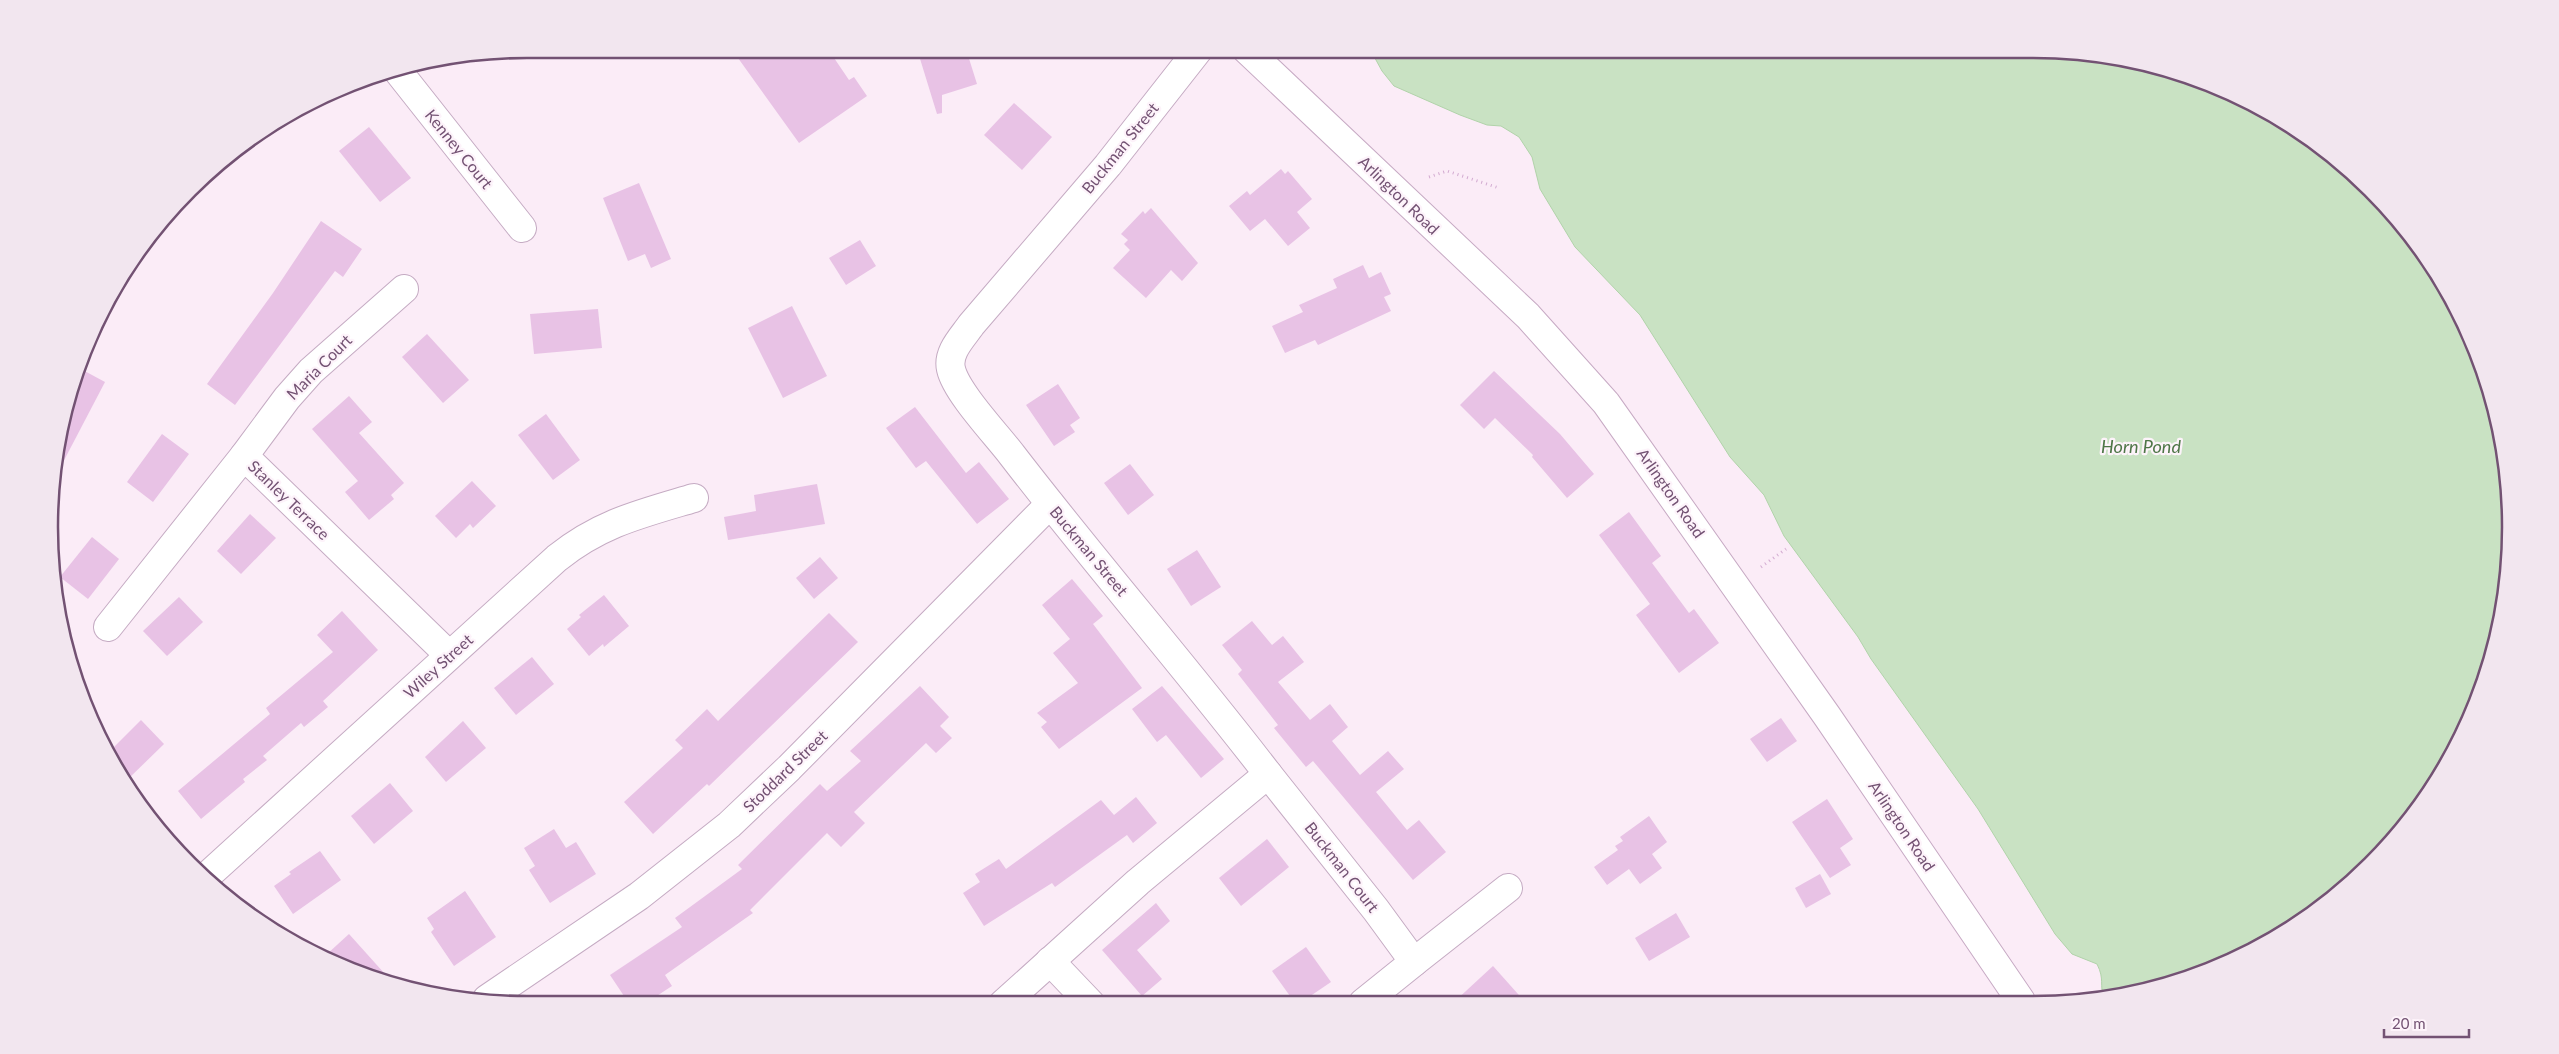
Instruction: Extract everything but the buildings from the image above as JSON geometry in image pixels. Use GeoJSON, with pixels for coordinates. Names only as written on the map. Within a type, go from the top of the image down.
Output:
{"type":"FeatureCollection","features":[{"type":"Feature","properties":{"kind":"street","name":"Buckman Street"},"geometry":{"type":"LineString","coordinates":[[1193,58],[1108,165],[972,326],[951,358],[952,373],[961,389],[1050,504],[1220,712],[1268,774]]}},
{"type":"Feature","properties":{"kind":"street","name":"Arlington Road"},"geometry":{"type":"LineString","coordinates":[[1256,58],[1528,316],[1606,403],[1822,708],[2019,996]]}},
{"type":"Feature","properties":{"kind":"street","name":"Kenney Court"},"geometry":{"type":"LineString","coordinates":[[400,74],[522,228]]}},
{"type":"Feature","properties":{"kind":"street","name":"Maria Court"},"geometry":{"type":"LineString","coordinates":[[244,456],[311,371],[404,289]]}},
{"type":"Feature","properties":{"kind":"street","name":"Stanley Terrace"},"geometry":{"type":"LineString","coordinates":[[108,627],[244,456],[449,655]]}},
{"type":"Feature","properties":{"kind":"street","name":"Wiley Street"},"geometry":{"type":"LineString","coordinates":[[210,873],[449,655],[582,538],[611,524],[694,498]]}},
{"type":"Feature","properties":{"kind":"street","name":"Stoddard Street"},"geometry":{"type":"LineString","coordinates":[[493,995],[639,896],[728,825],[788,768],[1050,504]]}},
{"type":"Feature","properties":{"kind":"street"},"geometry":{"type":"LineString","coordinates":[[1012,996],[1157,865],[1268,774]]}},
{"type":"Feature","properties":{"kind":"street","name":"Buckman Court"},"geometry":{"type":"LineString","coordinates":[[1268,774],[1376,910],[1414,962]]}},
{"type":"Feature","properties":{"kind":"street"},"geometry":{"type":"LineString","coordinates":[[1372,996],[1508,888]]}},
{"type":"Feature","properties":{"kind":"street"},"geometry":{"type":"LineString","coordinates":[[1050,961],[1084,996]]}},
{"type":"Feature","properties":{"kind":"path"},"geometry":{"type":"LineString","coordinates":[[1429,177],[1447,171],[1498,188]]}},
{"type":"Feature","properties":{"kind":"path"},"geometry":{"type":"LineString","coordinates":[[1760,567],[1786,549]]}},
{"type":"Feature","properties":{"kind":"water","name":"Horn Pond"},"geometry":{"type":"Polygon","coordinates":[[[1375,58],[2063,59],[2124,67],[2154,73],[2183,82],[2240,106],[2267,120],[2293,137],[2342,174],[2364,195],[2385,217],[2422,266],[2439,292],[2466,347],[2486,405],[2492,435],[2497,466],[2502,527],[2497,588],[2492,619],[2486,649],[2466,707],[2439,762],[2422,788],[2385,837],[2342,880],[2267,934],[2212,961],[2183,972],[2154,981],[2102,990],[2101,974],[2097,964],[2072,954],[2055,934],[1978,809],[1871,659],[1858,637],[1784,536],[1764,495],[1730,457],[1640,315],[1575,247],[1540,189],[1532,157],[1519,137],[1501,126],[1487,125],[1460,115],[1394,86],[1375,58]]]}}]}
